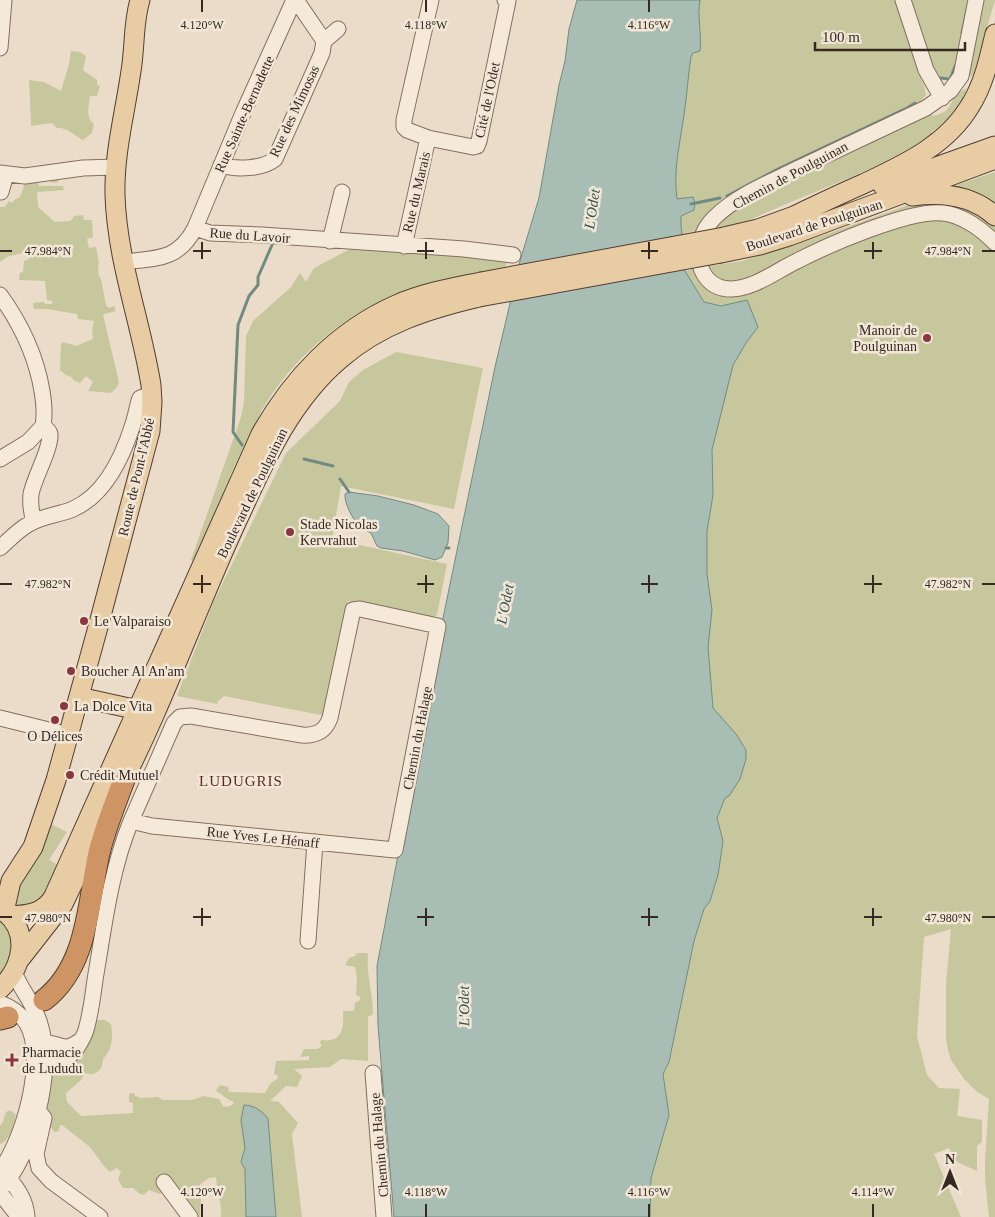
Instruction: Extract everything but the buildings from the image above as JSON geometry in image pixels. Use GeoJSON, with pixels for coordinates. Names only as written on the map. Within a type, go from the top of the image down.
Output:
{"type":"FeatureCollection","features":[{"type":"Feature","properties":{"kind":"highway"},"geometry":{"type":"LineString","coordinates":[[44,1000],[57,990],[76,957],[85,925],[103,840],[124,780]]}},
{"type":"Feature","properties":{"kind":"main road","name":"Route de Pont-l'Abbé"},"geometry":{"type":"LineString","coordinates":[[4,912],[11,881],[33,847],[50,799],[69,735],[151,422],[152,394],[123,262],[116,212],[116,167],[119,139],[132,65],[134,30],[140,0]]}},
{"type":"Feature","properties":{"kind":"main road","name":"Route de Pont-l'Abbé"},"geometry":{"type":"LineString","coordinates":[[132,65],[148,17],[150,0]]}},
{"type":"Feature","properties":{"kind":"main road"},"geometry":{"type":"LineString","coordinates":[[794,216],[897,168],[923,153],[944,137],[960,121],[974,99],[986,68],[995,34]]}},
{"type":"Feature","properties":{"kind":"main road","name":"Boulevard de Poulguinan"},"geometry":{"type":"LineString","coordinates":[[723,245],[758,229],[995,146]]}},
{"type":"Feature","properties":{"kind":"main road","name":"Boulevard de Poulguinan"},"geometry":{"type":"LineString","coordinates":[[4,912],[33,913],[43,909],[51,901],[261,434],[289,390],[320,356],[349,332],[396,305],[418,297],[480,290],[723,245],[770,242],[995,159]]}},
{"type":"Feature","properties":{"kind":"main road"},"geometry":{"type":"LineString","coordinates":[[888,200],[922,196],[949,196],[977,203],[995,216]]}},
{"type":"Feature","properties":{"kind":"main road","name":"Boulevard de Poulguinan"},"geometry":{"type":"LineString","coordinates":[[0,989],[8,981],[67,898],[160,702],[228,539],[262,466],[300,402],[314,384],[338,360],[377,332],[390,325],[480,290]]}},
{"type":"Feature","properties":{"kind":"main road"},"geometry":{"type":"LineString","coordinates":[[79,697],[138,710]]}},
{"type":"Feature","properties":{"kind":"main road","name":"Route de Pont-l'Abbé"},"geometry":{"type":"LineString","coordinates":[[0,878],[18,859],[41,823]]}},
{"type":"Feature","properties":{"kind":"main road"},"geometry":{"type":"LineString","coordinates":[[4,912],[14,922],[20,936],[17,966]]}},
{"type":"Feature","properties":{"kind":"street"},"geometry":{"type":"LineString","coordinates":[[0,48],[4,0]]}},
{"type":"Feature","properties":{"kind":"street"},"geometry":{"type":"LineString","coordinates":[[295,0],[324,41],[338,30]]}},
{"type":"Feature","properties":{"kind":"street","name":"Rue Sainte-Bernadette"},"geometry":{"type":"LineString","coordinates":[[194,228],[295,0]]}},
{"type":"Feature","properties":{"kind":"street","name":"Cité de l'Odet"},"geometry":{"type":"LineString","coordinates":[[432,0],[404,124],[407,130],[428,138],[473,147],[477,146],[508,1],[505,0]]}},
{"type":"Feature","properties":{"kind":"street"},"geometry":{"type":"LineString","coordinates":[[903,0],[926,70],[942,98]]}},
{"type":"Feature","properties":{"kind":"street","name":"Chemin de Poulguinan"},"geometry":{"type":"LineString","coordinates":[[976,0],[961,76],[954,88],[926,108],[767,183],[720,213],[707,226],[698,254],[702,271],[707,280],[719,288],[733,289],[763,279],[823,248],[894,222],[930,213],[945,213],[955,216],[975,226],[995,243]]}},
{"type":"Feature","properties":{"kind":"street","name":"Rue des Mimosas"},"geometry":{"type":"LineString","coordinates":[[221,165],[237,169],[266,164],[274,159],[322,53],[324,41]]}},
{"type":"Feature","properties":{"kind":"street","name":"Rue du Marais"},"geometry":{"type":"LineString","coordinates":[[404,246],[428,138]]}},
{"type":"Feature","properties":{"kind":"street"},"geometry":{"type":"LineString","coordinates":[[1,192],[3,173],[31,175],[75,169],[116,167]]}},
{"type":"Feature","properties":{"kind":"street"},"geometry":{"type":"LineString","coordinates":[[330,241],[342,192]]}},
{"type":"Feature","properties":{"kind":"street","name":"Rue du Lavoir"},"geometry":{"type":"LineString","coordinates":[[123,262],[170,255],[183,246],[194,228],[210,233],[250,234],[470,250],[513,256]]}},
{"type":"Feature","properties":{"kind":"street"},"geometry":{"type":"LineString","coordinates":[[0,295],[23,331],[35,359],[43,399],[44,420],[43,426],[28,442],[0,459]]}},
{"type":"Feature","properties":{"kind":"street"},"geometry":{"type":"LineString","coordinates":[[0,548],[34,521],[72,509],[96,492],[110,475],[121,456],[133,426],[140,398],[152,394]]}},
{"type":"Feature","properties":{"kind":"street"},"geometry":{"type":"LineString","coordinates":[[34,521],[31,511],[31,495],[50,436],[48,430],[43,426]]}},
{"type":"Feature","properties":{"kind":"street","name":"Chemin du Halage"},"geometry":{"type":"LineString","coordinates":[[131,821],[156,760],[176,719],[191,716],[302,734],[315,734],[325,728],[330,718],[353,610],[360,609],[438,626],[395,850]]}},
{"type":"Feature","properties":{"kind":"street"},"geometry":{"type":"LineString","coordinates":[[0,718],[69,735]]}},
{"type":"Feature","properties":{"kind":"street"},"geometry":{"type":"LineString","coordinates":[[40,1063],[58,1062],[69,1057],[81,1040],[88,1019],[112,883],[131,821]]}},
{"type":"Feature","properties":{"kind":"street","name":"Rue Yves Le Hénaff"},"geometry":{"type":"LineString","coordinates":[[131,821],[152,826],[395,850]]}},
{"type":"Feature","properties":{"kind":"street"},"geometry":{"type":"LineString","coordinates":[[308,941],[315,842]]}},
{"type":"Feature","properties":{"kind":"street"},"geometry":{"type":"LineString","coordinates":[[2,1181],[24,1150],[44,1044],[37,1014],[17,966]]}},
{"type":"Feature","properties":{"kind":"street"},"geometry":{"type":"LineString","coordinates":[[3,1013],[13,1009],[44,1044],[69,1047],[81,1040]]}},
{"type":"Feature","properties":{"kind":"street"},"geometry":{"type":"LineString","coordinates":[[32,1113],[31,1093],[40,1063]]}},
{"type":"Feature","properties":{"kind":"street","name":"Chemin du Halage"},"geometry":{"type":"LineString","coordinates":[[373,1073],[384,1217]]}},
{"type":"Feature","properties":{"kind":"street"},"geometry":{"type":"LineString","coordinates":[[32,1113],[41,1114],[44,1118],[36,1154],[39,1168],[51,1181],[100,1217]]}},
{"type":"Feature","properties":{"kind":"street"},"geometry":{"type":"LineString","coordinates":[[2,1181],[19,1217]]}},
{"type":"Feature","properties":{"kind":"street"},"geometry":{"type":"LineString","coordinates":[[2,1181],[19,1191],[27,1217]]}},
{"type":"Feature","properties":{"kind":"street"},"geometry":{"type":"LineString","coordinates":[[164,1182],[190,1217]]}},
{"type":"Feature","properties":{"kind":"green space"},"geometry":{"type":"Polygon","coordinates":[[[646,0],[995,0],[974,73],[971,77],[958,71],[951,77],[940,77],[933,69],[917,71],[924,85],[926,95],[918,105],[933,116],[947,110],[955,97],[966,89],[957,107],[932,132],[932,135],[885,162],[752,219],[733,225],[685,233],[686,271],[742,261],[830,233],[908,205],[942,200],[961,202],[995,224],[995,1217],[989,1217],[985,1179],[989,1099],[976,1091],[964,1079],[951,1060],[946,1039],[946,984],[951,929],[924,937],[917,1036],[927,1075],[939,1088],[960,1089],[957,1116],[982,1120],[982,1142],[977,1146],[977,1171],[955,1161],[949,1148],[934,1154],[961,1217],[523,1217],[646,0]]]}},
{"type":"Feature","properties":{"kind":"green space"},"geometry":{"type":"Polygon","coordinates":[[[71,51],[80,52],[86,56],[83,70],[97,80],[97,85],[100,86],[97,96],[90,96],[89,119],[94,124],[92,133],[83,140],[67,130],[57,128],[52,123],[31,126],[29,80],[44,82],[61,91],[71,51]]]}},
{"type":"Feature","properties":{"kind":"green space"},"geometry":{"type":"Polygon","coordinates":[[[995,172],[995,209],[947,188],[995,172]]]}},
{"type":"Feature","properties":{"kind":"green space"},"geometry":{"type":"Polygon","coordinates":[[[58,177],[58,182],[53,183],[47,179],[38,182],[39,186],[63,186],[64,190],[37,192],[38,207],[55,222],[71,221],[74,216],[83,215],[84,220],[92,220],[93,237],[87,239],[89,248],[96,247],[99,264],[98,272],[106,305],[109,308],[114,306],[116,311],[103,315],[119,382],[111,393],[88,391],[93,382],[86,376],[80,383],[60,370],[61,344],[63,342],[76,346],[93,339],[94,321],[78,319],[77,314],[47,309],[34,309],[33,303],[43,302],[52,304],[53,301],[47,300],[45,281],[19,280],[20,273],[23,272],[24,261],[29,259],[25,252],[7,257],[0,262],[0,207],[5,207],[9,201],[13,203],[14,200],[20,197],[26,180],[58,177]]]}},
{"type":"Feature","properties":{"kind":"green space"},"geometry":{"type":"Polygon","coordinates":[[[365,247],[505,259],[507,263],[505,267],[432,282],[388,298],[347,320],[311,349],[280,384],[264,406],[228,480],[195,562],[191,560],[241,417],[244,402],[246,336],[253,321],[291,287],[300,273],[306,282],[314,268],[350,249],[365,247]]]}},
{"type":"Feature","properties":{"kind":"green space","name":"Stade Nicolas Kervrahut"},"geometry":{"type":"Polygon","coordinates":[[[396,352],[483,368],[454,509],[341,486],[332,539],[447,564],[437,615],[425,619],[348,601],[326,716],[224,696],[217,704],[177,696],[214,601],[286,453],[340,401],[349,382],[363,370],[396,352]]]}},
{"type":"Feature","properties":{"kind":"green space"},"geometry":{"type":"Polygon","coordinates":[[[49,823],[67,832],[49,860],[61,867],[41,903],[17,907],[13,905],[12,888],[49,823]]]}},
{"type":"Feature","properties":{"kind":"green space"},"geometry":{"type":"Polygon","coordinates":[[[0,917],[9,928],[14,947],[0,982],[0,917]]]}},
{"type":"Feature","properties":{"kind":"green space"},"geometry":{"type":"Polygon","coordinates":[[[357,953],[368,953],[373,1014],[368,1017],[368,1061],[341,1059],[330,1067],[294,1069],[302,1076],[297,1087],[286,1086],[270,1101],[279,1102],[298,1123],[292,1134],[302,1217],[276,1217],[268,1119],[242,1111],[245,1148],[241,1162],[245,1169],[246,1217],[221,1217],[216,1177],[209,1178],[200,1184],[200,1217],[194,1217],[185,1196],[178,1190],[168,1190],[160,1194],[149,1190],[144,1195],[133,1188],[123,1188],[118,1179],[121,1172],[117,1168],[110,1172],[90,1147],[62,1125],[60,1125],[59,1131],[54,1132],[51,1127],[47,1127],[47,1098],[52,1075],[85,1051],[93,1028],[98,1020],[105,1020],[111,1024],[112,1038],[109,1051],[103,1059],[102,1066],[98,1072],[92,1074],[85,1073],[81,1080],[66,1093],[67,1102],[81,1116],[133,1113],[133,1103],[129,1102],[129,1094],[134,1093],[135,1096],[141,1098],[158,1097],[163,1100],[192,1100],[204,1096],[219,1099],[223,1106],[227,1107],[234,1102],[216,1091],[220,1085],[228,1087],[229,1092],[265,1093],[270,1084],[277,1079],[278,1076],[274,1074],[276,1061],[309,1060],[309,1056],[300,1057],[304,1049],[318,1049],[322,1045],[320,1043],[321,1040],[334,1039],[341,1033],[343,1011],[354,1011],[355,1003],[360,1000],[360,997],[356,995],[357,978],[355,967],[345,965],[349,958],[357,953]]]}},
{"type":"Feature","properties":{"kind":"green space"},"geometry":{"type":"Polygon","coordinates":[[[10,1110],[16,1115],[13,1128],[7,1139],[0,1144],[0,1125],[6,1112],[10,1110]]]}},
{"type":"Feature","properties":{"kind":"water","name":"L'Odet"},"geometry":{"type":"Polygon","coordinates":[[[577,0],[700,0],[700,51],[693,53],[691,57],[676,167],[677,199],[693,197],[695,203],[694,210],[681,216],[685,271],[704,302],[721,306],[747,300],[758,327],[733,365],[712,450],[713,495],[707,531],[707,574],[712,610],[708,647],[713,708],[736,734],[746,750],[746,759],[740,779],[729,796],[725,798],[717,818],[723,841],[718,875],[710,901],[704,909],[694,941],[669,1062],[663,1074],[669,1115],[651,1178],[650,1217],[394,1217],[378,1026],[377,966],[442,623],[495,367],[520,261],[539,198],[565,61],[569,29],[577,0]]]}},
{"type":"Feature","properties":{"kind":"water"},"geometry":{"type":"Polygon","coordinates":[[[349,492],[378,496],[414,505],[438,514],[449,526],[448,543],[442,557],[435,560],[377,546],[371,533],[360,527],[349,511],[345,494],[349,492]]]}},
{"type":"Feature","properties":{"kind":"water"},"geometry":{"type":"Polygon","coordinates":[[[244,1105],[258,1109],[268,1119],[276,1217],[246,1217],[245,1169],[241,1162],[245,1148],[241,1120],[244,1105]]]}},
{"type":"Feature","properties":{"kind":"waterway"},"geometry":{"type":"LineString","coordinates":[[962,33],[967,10]]}},
{"type":"Feature","properties":{"kind":"waterway"},"geometry":{"type":"LineString","coordinates":[[940,78],[950,79],[956,64]]}},
{"type":"Feature","properties":{"kind":"waterway"},"geometry":{"type":"LineString","coordinates":[[727,196],[778,169],[915,103]]}},
{"type":"Feature","properties":{"kind":"waterway"},"geometry":{"type":"LineString","coordinates":[[691,204],[720,198]]}},
{"type":"Feature","properties":{"kind":"waterway"},"geometry":{"type":"LineString","coordinates":[[242,445],[233,432],[238,325],[249,296],[258,285],[258,277],[272,245]]}},
{"type":"Feature","properties":{"kind":"waterway"},"geometry":{"type":"LineString","coordinates":[[304,459],[333,466]]}},
{"type":"Feature","properties":{"kind":"waterway"},"geometry":{"type":"LineString","coordinates":[[340,479],[349,492]]}},
{"type":"Feature","properties":{"kind":"place","name":"Manoir de Poulguinan"},"geometry":{"type":"Point","coordinates":[927,338]}},
{"type":"Feature","properties":{"kind":"place","name":"Stade Nicolas Kervrahut"},"geometry":{"type":"Point","coordinates":[290,532]}},
{"type":"Feature","properties":{"kind":"place","name":"Le Valparaiso"},"geometry":{"type":"Point","coordinates":[84,621]}},
{"type":"Feature","properties":{"kind":"place","name":"Boucher Al An'am"},"geometry":{"type":"Point","coordinates":[71,671]}},
{"type":"Feature","properties":{"kind":"place","name":"La Dolce Vita"},"geometry":{"type":"Point","coordinates":[64,706]}},
{"type":"Feature","properties":{"kind":"place","name":"O Délices"},"geometry":{"type":"Point","coordinates":[55,720]}},
{"type":"Feature","properties":{"kind":"place","name":"Crédit Mutuel"},"geometry":{"type":"Point","coordinates":[70,775]}},
{"type":"Feature","properties":{"kind":"place","name":"Pharmacie de Lududu"},"geometry":{"type":"Point","coordinates":[12,1060]}},
{"type":"Feature","properties":{"kind":"district","name":"LUDUGRIS"},"geometry":{"type":"Point","coordinates":[241,781]}}]}
